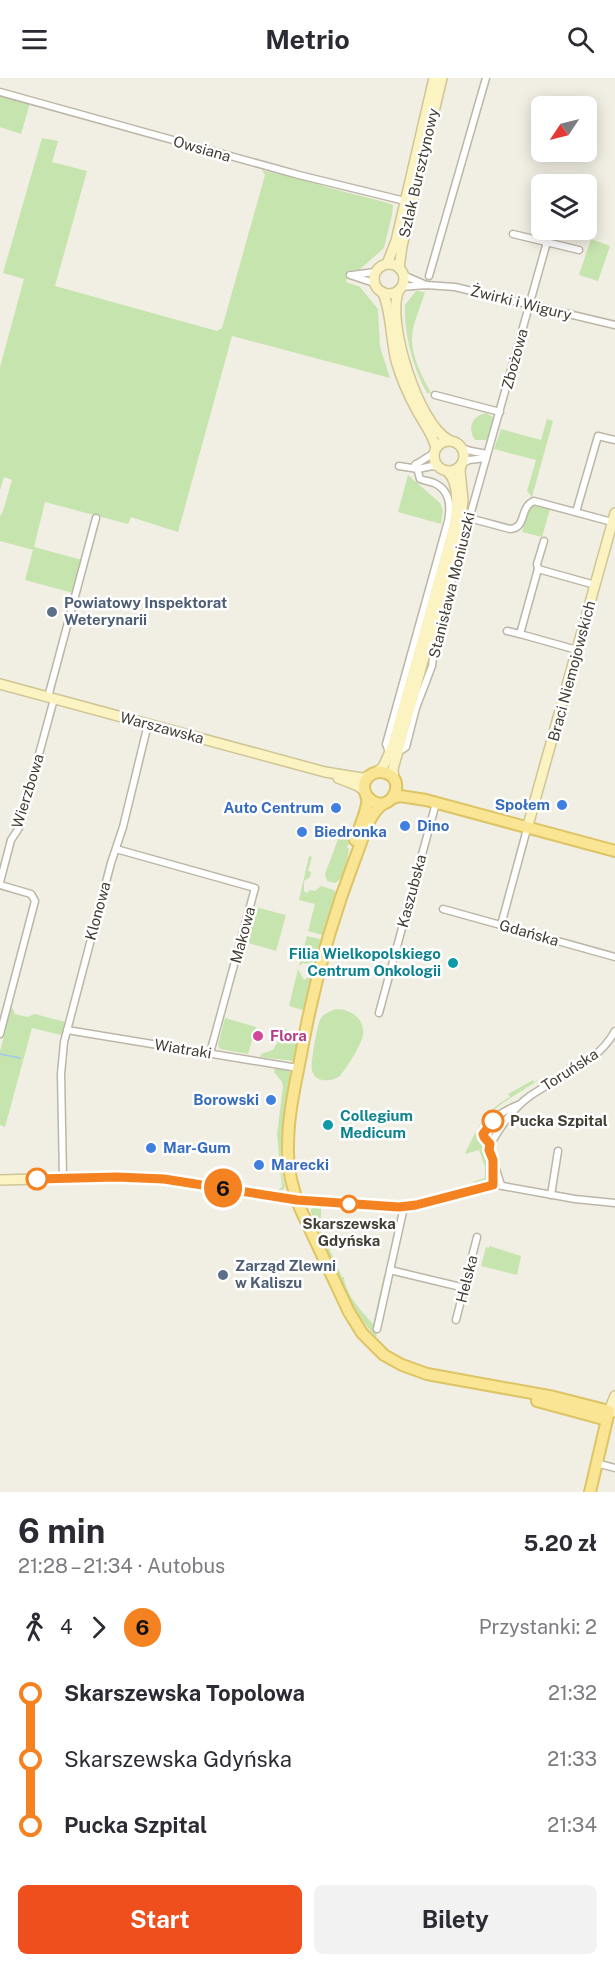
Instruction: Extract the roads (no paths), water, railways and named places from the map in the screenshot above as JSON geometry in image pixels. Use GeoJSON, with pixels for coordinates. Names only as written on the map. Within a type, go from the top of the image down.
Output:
{"type":"FeatureCollection","features":[{"type":"Feature","properties":{"kind":"main road","name":"Szlak Bursztynowy"},"geometry":{"type":"LineString","coordinates":[[387,264],[396,241],[434,78]]}},
{"type":"Feature","properties":{"kind":"main road","name":"Szlak Bursztynowy"},"geometry":{"type":"LineString","coordinates":[[401,272],[402,246],[442,78]]}},
{"type":"Feature","properties":{"kind":"main road"},"geometry":{"type":"LineString","coordinates":[[387,264],[393,265],[401,272],[400,289],[396,298],[396,313],[404,362],[422,405],[444,437],[457,442],[462,448],[464,455],[462,464],[455,470],[443,469],[435,461],[435,451],[430,434],[407,392],[397,364],[382,292],[374,283],[375,272],[387,264]]}},
{"type":"Feature","properties":{"kind":"main road"},"geometry":{"type":"LineString","coordinates":[[382,292],[393,294],[400,289]]}},
{"type":"Feature","properties":{"kind":"main road"},"geometry":{"type":"LineString","coordinates":[[435,451],[441,442],[449,440]]}},
{"type":"Feature","properties":{"kind":"main road","name":"Stanisława Moniuszki"},"geometry":{"type":"LineString","coordinates":[[374,774],[394,753],[460,528],[463,500],[460,471],[462,464]]}},
{"type":"Feature","properties":{"kind":"main road","name":"Stanisława Moniuszki"},"geometry":{"type":"LineString","coordinates":[[395,781],[394,753],[455,520],[456,494],[451,477],[443,469]]}},
{"type":"Feature","properties":{"kind":"main road","name":"Braci Niemojowskich"},"geometry":{"type":"LineString","coordinates":[[527,829],[614,518]]}},
{"type":"Feature","properties":{"kind":"main road","name":"Warszawska"},"geometry":{"type":"LineString","coordinates":[[0,684],[324,772],[362,778],[374,774]]}},
{"type":"Feature","properties":{"kind":"main road","name":"Warszawska"},"geometry":{"type":"LineString","coordinates":[[324,772],[358,786],[366,793]]}},
{"type":"Feature","properties":{"kind":"main road"},"geometry":{"type":"LineString","coordinates":[[347,879],[354,843],[368,802],[365,783],[374,774],[388,774],[395,781],[431,801]]}},
{"type":"Feature","properties":{"kind":"main road"},"geometry":{"type":"LineString","coordinates":[[366,793],[375,803],[388,801],[396,790],[395,781]]}},
{"type":"Feature","properties":{"kind":"main road"},"geometry":{"type":"LineString","coordinates":[[612,1416],[554,1397],[428,1374],[402,1365],[384,1355],[369,1341],[349,1312],[297,1200],[289,1172],[288,1147],[289,1120],[298,1068],[321,959],[347,879],[367,827],[378,808],[400,796],[431,801],[527,829],[615,851]]}},
{"type":"Feature","properties":{"kind":"main road"},"geometry":{"type":"LineString","coordinates":[[0,1180],[117,1177],[164,1179],[297,1200]]}},
{"type":"Feature","properties":{"kind":"main road"},"geometry":{"type":"LineString","coordinates":[[590,1492],[596,1463],[612,1416],[615,1396]]}},
{"type":"Feature","properties":{"kind":"street"},"geometry":{"type":"LineString","coordinates":[[429,276],[486,78]]}},
{"type":"Feature","properties":{"kind":"street","name":"Owsiana"},"geometry":{"type":"LineString","coordinates":[[0,92],[284,171],[405,201]]}},
{"type":"Feature","properties":{"kind":"street"},"geometry":{"type":"LineString","coordinates":[[513,234],[579,250]]}},
{"type":"Feature","properties":{"kind":"street","name":"Zbożowa"},"geometry":{"type":"LineString","coordinates":[[501,410],[547,242]]}},
{"type":"Feature","properties":{"kind":"street"},"geometry":{"type":"LineString","coordinates":[[374,283],[350,275],[375,272]]}},
{"type":"Feature","properties":{"kind":"street","name":"Żwirki i Wigury"},"geometry":{"type":"LineString","coordinates":[[401,272],[426,285]]}},
{"type":"Feature","properties":{"kind":"street","name":"Żwirki i Wigury"},"geometry":{"type":"LineString","coordinates":[[400,289],[426,285],[461,289],[615,325]]}},
{"type":"Feature","properties":{"kind":"street"},"geometry":{"type":"LineString","coordinates":[[435,394],[501,410]]}},
{"type":"Feature","properties":{"kind":"street","name":"Stanisława Moniuszki"},"geometry":{"type":"LineString","coordinates":[[415,467],[420,479],[435,484],[446,493],[450,503],[450,514],[386,744],[394,753],[406,747],[416,708],[432,666],[435,640],[501,410]]}},
{"type":"Feature","properties":{"kind":"street"},"geometry":{"type":"LineString","coordinates":[[576,512],[598,436],[615,440]]}},
{"type":"Feature","properties":{"kind":"street"},"geometry":{"type":"LineString","coordinates":[[462,448],[487,456]]}},
{"type":"Feature","properties":{"kind":"street"},"geometry":{"type":"LineString","coordinates":[[415,467],[435,451]]}},
{"type":"Feature","properties":{"kind":"street"},"geometry":{"type":"LineString","coordinates":[[462,464],[487,456]]}},
{"type":"Feature","properties":{"kind":"street"},"geometry":{"type":"LineString","coordinates":[[399,466],[432,466],[443,469]]}},
{"type":"Feature","properties":{"kind":"street"},"geometry":{"type":"LineString","coordinates":[[469,518],[515,529],[520,525],[526,506],[534,501],[576,512],[614,518]]}},
{"type":"Feature","properties":{"kind":"street","name":"Wierzbowa"},"geometry":{"type":"LineString","coordinates":[[0,884],[11,840],[19,828],[96,518]]}},
{"type":"Feature","properties":{"kind":"street"},"geometry":{"type":"LineString","coordinates":[[520,634],[538,569],[537,564],[543,541]]}},
{"type":"Feature","properties":{"kind":"street"},"geometry":{"type":"LineString","coordinates":[[538,569],[595,585]]}},
{"type":"Feature","properties":{"kind":"street"},"geometry":{"type":"LineString","coordinates":[[507,631],[577,650]]}},
{"type":"Feature","properties":{"kind":"street","name":"Klonowa"},"geometry":{"type":"LineString","coordinates":[[63,1178],[61,1064],[67,1030],[123,827],[148,724]]}},
{"type":"Feature","properties":{"kind":"street","name":"Kaszubska"},"geometry":{"type":"LineString","coordinates":[[379,1013],[431,801]]}},
{"type":"Feature","properties":{"kind":"street"},"geometry":{"type":"LineString","coordinates":[[501,925],[527,829]]}},
{"type":"Feature","properties":{"kind":"street","name":"Makowa"},"geometry":{"type":"LineString","coordinates":[[116,849],[255,888],[210,1053]]}},
{"type":"Feature","properties":{"kind":"street"},"geometry":{"type":"LineString","coordinates":[[0,884],[31,894],[35,901],[0,1034]]}},
{"type":"Feature","properties":{"kind":"street","name":"Gdańska"},"geometry":{"type":"LineString","coordinates":[[443,909],[615,957]]}},
{"type":"Feature","properties":{"kind":"street","name":"Wiatraki"},"geometry":{"type":"LineString","coordinates":[[67,1030],[298,1068]]}},
{"type":"Feature","properties":{"kind":"street","name":"Toruńska"},"geometry":{"type":"LineString","coordinates":[[490,1144],[529,1096],[592,1058],[614,1035]]}},
{"type":"Feature","properties":{"kind":"street","name":"Toruńska"},"geometry":{"type":"LineString","coordinates":[[496,1117],[521,1104]]}},
{"type":"Feature","properties":{"kind":"street"},"geometry":{"type":"LineString","coordinates":[[501,1185],[489,1150],[490,1144],[483,1134],[496,1117],[504,1124]]}},
{"type":"Feature","properties":{"kind":"street"},"geometry":{"type":"LineString","coordinates":[[551,1195],[558,1150]]}},
{"type":"Feature","properties":{"kind":"street"},"geometry":{"type":"LineString","coordinates":[[493,1160],[493,1185]]}},
{"type":"Feature","properties":{"kind":"street"},"geometry":{"type":"LineString","coordinates":[[297,1200],[404,1207],[501,1185],[551,1195],[615,1203]]}},
{"type":"Feature","properties":{"kind":"street"},"geometry":{"type":"LineString","coordinates":[[377,1329],[404,1207]]}},
{"type":"Feature","properties":{"kind":"street","name":"Helska"},"geometry":{"type":"LineString","coordinates":[[456,1320],[477,1237]]}},
{"type":"Feature","properties":{"kind":"street"},"geometry":{"type":"LineString","coordinates":[[390,1270],[465,1288]]}},
{"type":"Feature","properties":{"kind":"street"},"geometry":{"type":"LineString","coordinates":[[596,1463],[615,1468]]}},
{"type":"Feature","properties":{"kind":"waterway"},"geometry":{"type":"LineString","coordinates":[[0,1054],[20,1058]]}},
{"type":"Feature","properties":{"kind":"place","name":"Powiatowy Inspektorat Weterynarii"},"geometry":{"type":"Point","coordinates":[52,612]}},
{"type":"Feature","properties":{"kind":"place","name":"Społem"},"geometry":{"type":"Point","coordinates":[562,805]}},
{"type":"Feature","properties":{"kind":"place","name":"Auto Centrum"},"geometry":{"type":"Point","coordinates":[336,808]}},
{"type":"Feature","properties":{"kind":"place","name":"Dino"},"geometry":{"type":"Point","coordinates":[405,826]}},
{"type":"Feature","properties":{"kind":"place","name":"Biedronka"},"geometry":{"type":"Point","coordinates":[302,832]}},
{"type":"Feature","properties":{"kind":"place","name":"Filia Wielkopolskiego Centrum Onkologii"},"geometry":{"type":"Point","coordinates":[453,963]}},
{"type":"Feature","properties":{"kind":"place","name":"Flora"},"geometry":{"type":"Point","coordinates":[258,1036]}},
{"type":"Feature","properties":{"kind":"place","name":"Borowski"},"geometry":{"type":"Point","coordinates":[271,1100]}},
{"type":"Feature","properties":{"kind":"place","name":"Pucka Szpital"},"geometry":{"type":"Point","coordinates":[493,1121]}},
{"type":"Feature","properties":{"kind":"place","name":"Collegium Medicum"},"geometry":{"type":"Point","coordinates":[328,1125]}},
{"type":"Feature","properties":{"kind":"place","name":"Mar-Gum"},"geometry":{"type":"Point","coordinates":[151,1148]}},
{"type":"Feature","properties":{"kind":"place","name":"Marecki"},"geometry":{"type":"Point","coordinates":[259,1165]}},
{"type":"Feature","properties":{"kind":"place","name":"Skarszewska Gdyńska"},"geometry":{"type":"Point","coordinates":[349,1204]}},
{"type":"Feature","properties":{"kind":"place","name":"Zarząd Zlewni w Kaliszu"},"geometry":{"type":"Point","coordinates":[223,1275]}}]}
